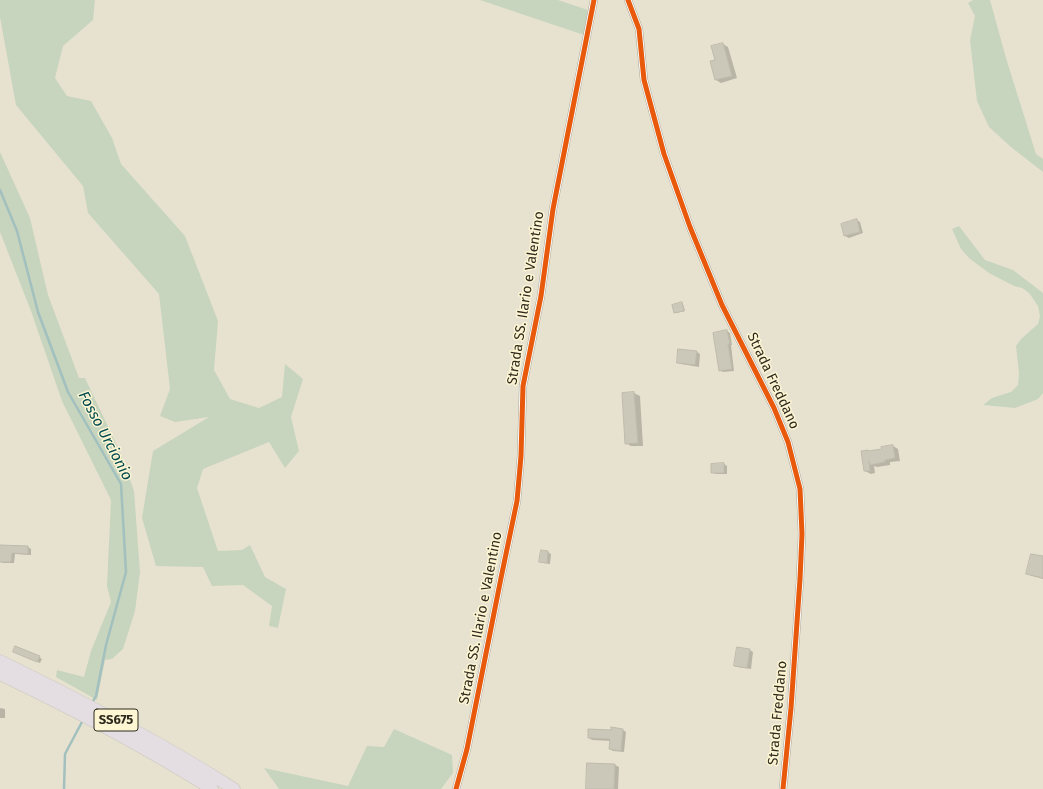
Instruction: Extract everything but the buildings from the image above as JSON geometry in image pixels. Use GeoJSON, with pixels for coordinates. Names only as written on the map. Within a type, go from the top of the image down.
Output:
{"type":"FeatureCollection","features":[{"type":"Feature","properties":{"kind":"highway","name":"SS675"},"geometry":{"type":"LineString","coordinates":[[0,661],[59,690],[145,736],[232,787]]}},
{"type":"Feature","properties":{"kind":"highway","name":"SS675"},"geometry":{"type":"LineString","coordinates":[[0,674],[138,744],[209,787]]}},
{"type":"Feature","properties":{"kind":"street","name":"Strada SS. Ilario e Valentino"},"geometry":{"type":"LineString","coordinates":[[456,789],[467,750],[517,501],[521,456],[523,386],[541,296],[553,209],[594,0]]}},
{"type":"Feature","properties":{"kind":"street","name":"Strada Freddano"},"geometry":{"type":"LineString","coordinates":[[628,0],[639,29],[644,80],[664,154],[690,227],[722,305],[780,422],[788,442],[800,489],[802,534],[800,579],[784,789]]}},
{"type":"Feature","properties":{"kind":"green space"},"geometry":{"type":"Polygon","coordinates":[[[0,0],[95,0],[93,20],[63,46],[55,78],[67,96],[91,101],[112,138],[121,164],[185,236],[218,321],[214,370],[230,399],[259,408],[282,397],[285,364],[303,379],[291,417],[299,451],[285,468],[269,442],[203,469],[197,488],[218,551],[242,550],[250,545],[265,577],[286,589],[278,628],[269,626],[272,606],[243,585],[212,586],[203,567],[156,566],[142,518],[153,451],[209,417],[175,422],[160,416],[170,389],[159,294],[88,213],[83,186],[16,105],[0,17],[0,0]]]}},
{"type":"Feature","properties":{"kind":"green space"},"geometry":{"type":"Polygon","coordinates":[[[480,0],[558,0],[588,10],[584,35],[480,0]]]}},
{"type":"Feature","properties":{"kind":"green space"},"geometry":{"type":"Polygon","coordinates":[[[973,0],[990,0],[1006,58],[1036,154],[1043,159],[1043,172],[1011,147],[989,127],[977,101],[970,40],[975,16],[968,3],[973,0]]]}},
{"type":"Feature","properties":{"kind":"green space"},"geometry":{"type":"Polygon","coordinates":[[[0,152],[30,218],[48,295],[79,378],[85,378],[120,452],[134,491],[140,572],[135,611],[123,649],[112,659],[105,660],[97,700],[56,677],[57,670],[84,677],[91,651],[111,602],[107,586],[111,500],[62,401],[31,311],[0,232],[0,152]]]}},
{"type":"Feature","properties":{"kind":"green space"},"geometry":{"type":"Polygon","coordinates":[[[959,226],[985,260],[1013,270],[1043,293],[1043,393],[1038,399],[1015,408],[983,405],[992,398],[1011,392],[1018,385],[1019,373],[1016,346],[1021,339],[1038,324],[1040,316],[1038,306],[1029,293],[1022,288],[1014,286],[989,273],[969,258],[961,249],[952,229],[959,226]]]}},
{"type":"Feature","properties":{"kind":"green space"},"geometry":{"type":"Polygon","coordinates":[[[394,729],[452,755],[453,773],[441,789],[279,789],[264,768],[348,786],[367,746],[384,747],[394,729]]]}},
{"type":"Feature","properties":{"kind":"waterway","name":"Fosso Urcionio"},"geometry":{"type":"LineString","coordinates":[[0,190],[17,231],[38,312],[68,392],[121,484],[126,572],[106,645],[96,696],[92,703]]}},
{"type":"Feature","properties":{"kind":"waterway","name":"Fosso Urcionio"},"geometry":{"type":"LineString","coordinates":[[64,789],[65,754],[83,720]]}},
{"type":"Feature","properties":{"kind":"cycle path"},"geometry":{"type":"LineString","coordinates":[[456,789],[467,749],[517,501],[521,456],[523,386],[541,296],[553,209],[594,0]]}},
{"type":"Feature","properties":{"kind":"cycle path"},"geometry":{"type":"LineString","coordinates":[[628,0],[639,29],[644,80],[664,154],[690,227],[722,305],[774,408],[788,442],[800,489],[802,534],[800,579],[791,708],[783,789]]}}]}
